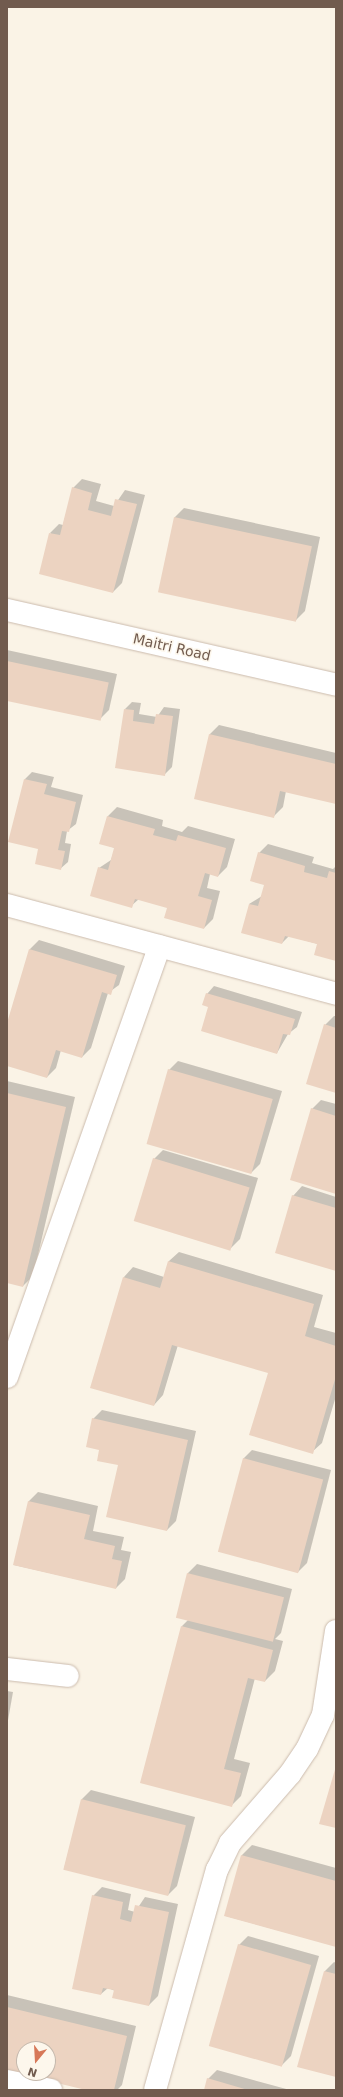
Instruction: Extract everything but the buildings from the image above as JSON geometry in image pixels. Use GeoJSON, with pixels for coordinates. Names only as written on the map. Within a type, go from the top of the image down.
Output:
{"type":"FeatureCollection","features":[{"type":"Feature","properties":{"kind":"street","name":"Maitri Road"},"geometry":{"type":"LineString","coordinates":[[7,610],[336,685]]}},
{"type":"Feature","properties":{"kind":"street"},"geometry":{"type":"LineString","coordinates":[[7,906],[336,994]]}},
{"type":"Feature","properties":{"kind":"street"},"geometry":{"type":"LineString","coordinates":[[7,1377],[160,946]]}},
{"type":"Feature","properties":{"kind":"street"},"geometry":{"type":"LineString","coordinates":[[155,2090],[217,1870],[230,1843],[290,1774],[330,1717],[336,1632]]}},
{"type":"Feature","properties":{"kind":"street"},"geometry":{"type":"LineString","coordinates":[[7,1669],[68,1676]]}},
{"type":"Feature","properties":{"kind":"street"},"geometry":{"type":"LineString","coordinates":[[7,2081],[51,2090]]}}]}
